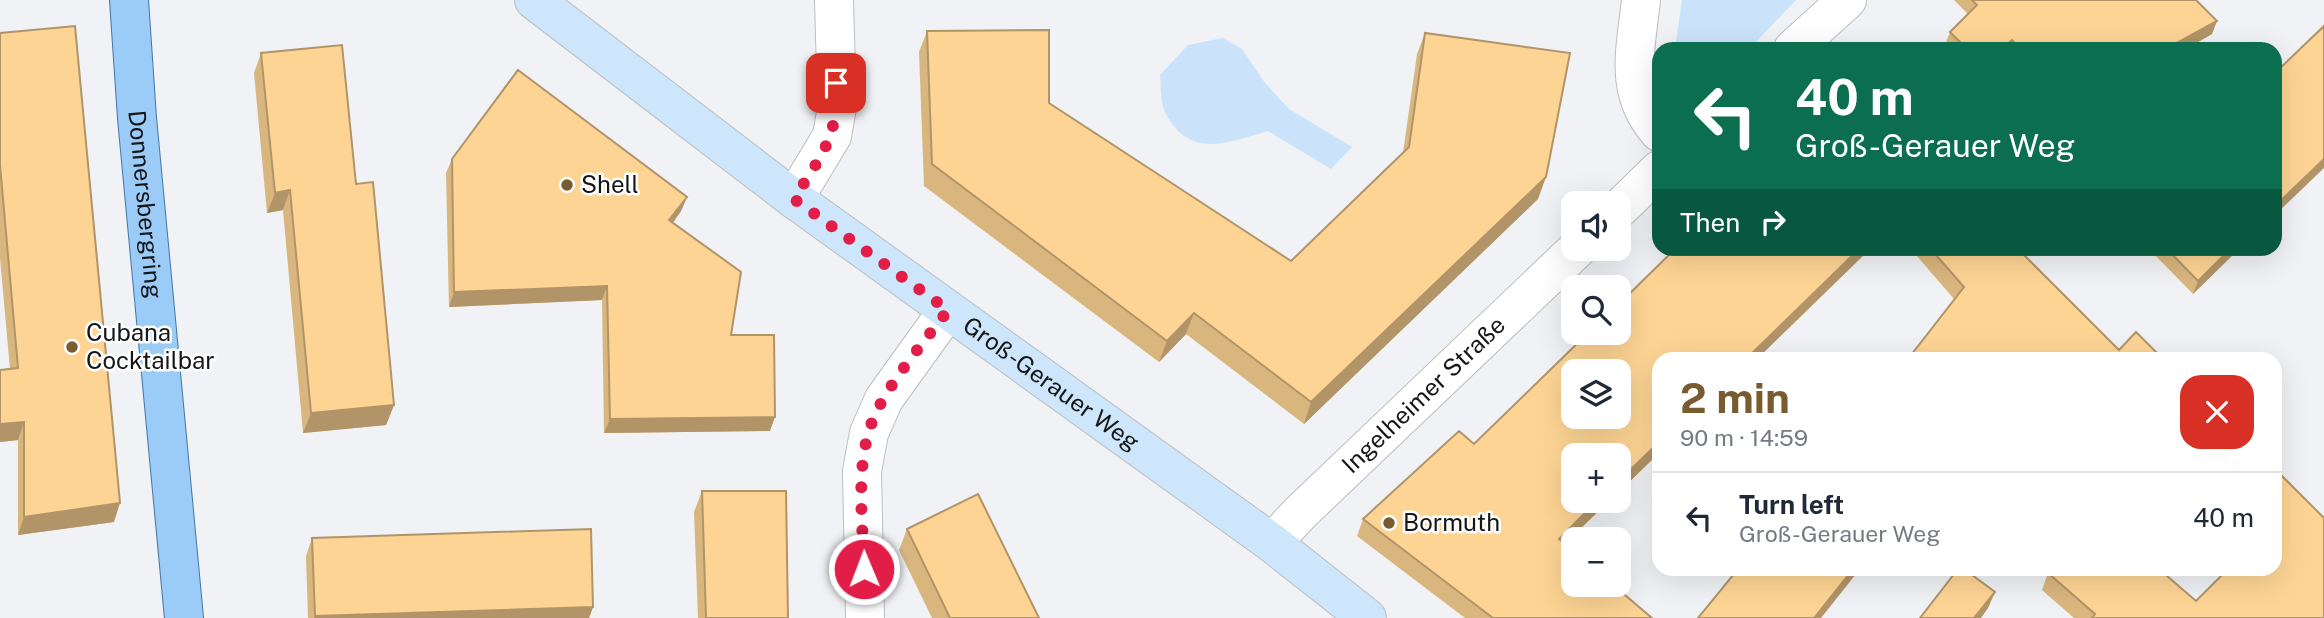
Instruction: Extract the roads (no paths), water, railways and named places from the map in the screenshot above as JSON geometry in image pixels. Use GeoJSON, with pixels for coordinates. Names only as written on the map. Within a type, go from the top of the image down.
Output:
{"type":"FeatureCollection","features":[{"type":"Feature","properties":{"kind":"main road","name":"Donnersbergring"},"geometry":{"type":"LineString","coordinates":[[129,0],[137,118],[184,618]]}},
{"type":"Feature","properties":{"kind":"main road","name":"Groß-Gerauer Weg"},"geometry":{"type":"LineString","coordinates":[[534,0],[794,199],[1272,543],[1367,618]]}},
{"type":"Feature","properties":{"kind":"street"},"geometry":{"type":"LineString","coordinates":[[794,199],[832,136],[837,107],[834,0]]}},
{"type":"Feature","properties":{"kind":"street"},"geometry":{"type":"LineString","coordinates":[[1641,0],[1634,86],[1644,112],[1652,123]]}},
{"type":"Feature","properties":{"kind":"street"},"geometry":{"type":"LineString","coordinates":[[1801,42],[1847,0]]}},
{"type":"Feature","properties":{"kind":"street"},"geometry":{"type":"LineString","coordinates":[[1631,197],[1652,177]]}},
{"type":"Feature","properties":{"kind":"street","name":"Ingelheimer Straße"},"geometry":{"type":"LineString","coordinates":[[1272,543],[1563,261]]}},
{"type":"Feature","properties":{"kind":"street"},"geometry":{"type":"LineString","coordinates":[[864,618],[862,471],[869,433],[884,399],[948,310]]}},
{"type":"Feature","properties":{"kind":"place","name":"Shell"},"geometry":{"type":"Point","coordinates":[567,185]}},
{"type":"Feature","properties":{"kind":"place","name":"Cubana Cocktailbar"},"geometry":{"type":"Point","coordinates":[72,347]}},
{"type":"Feature","properties":{"kind":"place","name":"Bormuth"},"geometry":{"type":"Point","coordinates":[1389,523]}}]}
